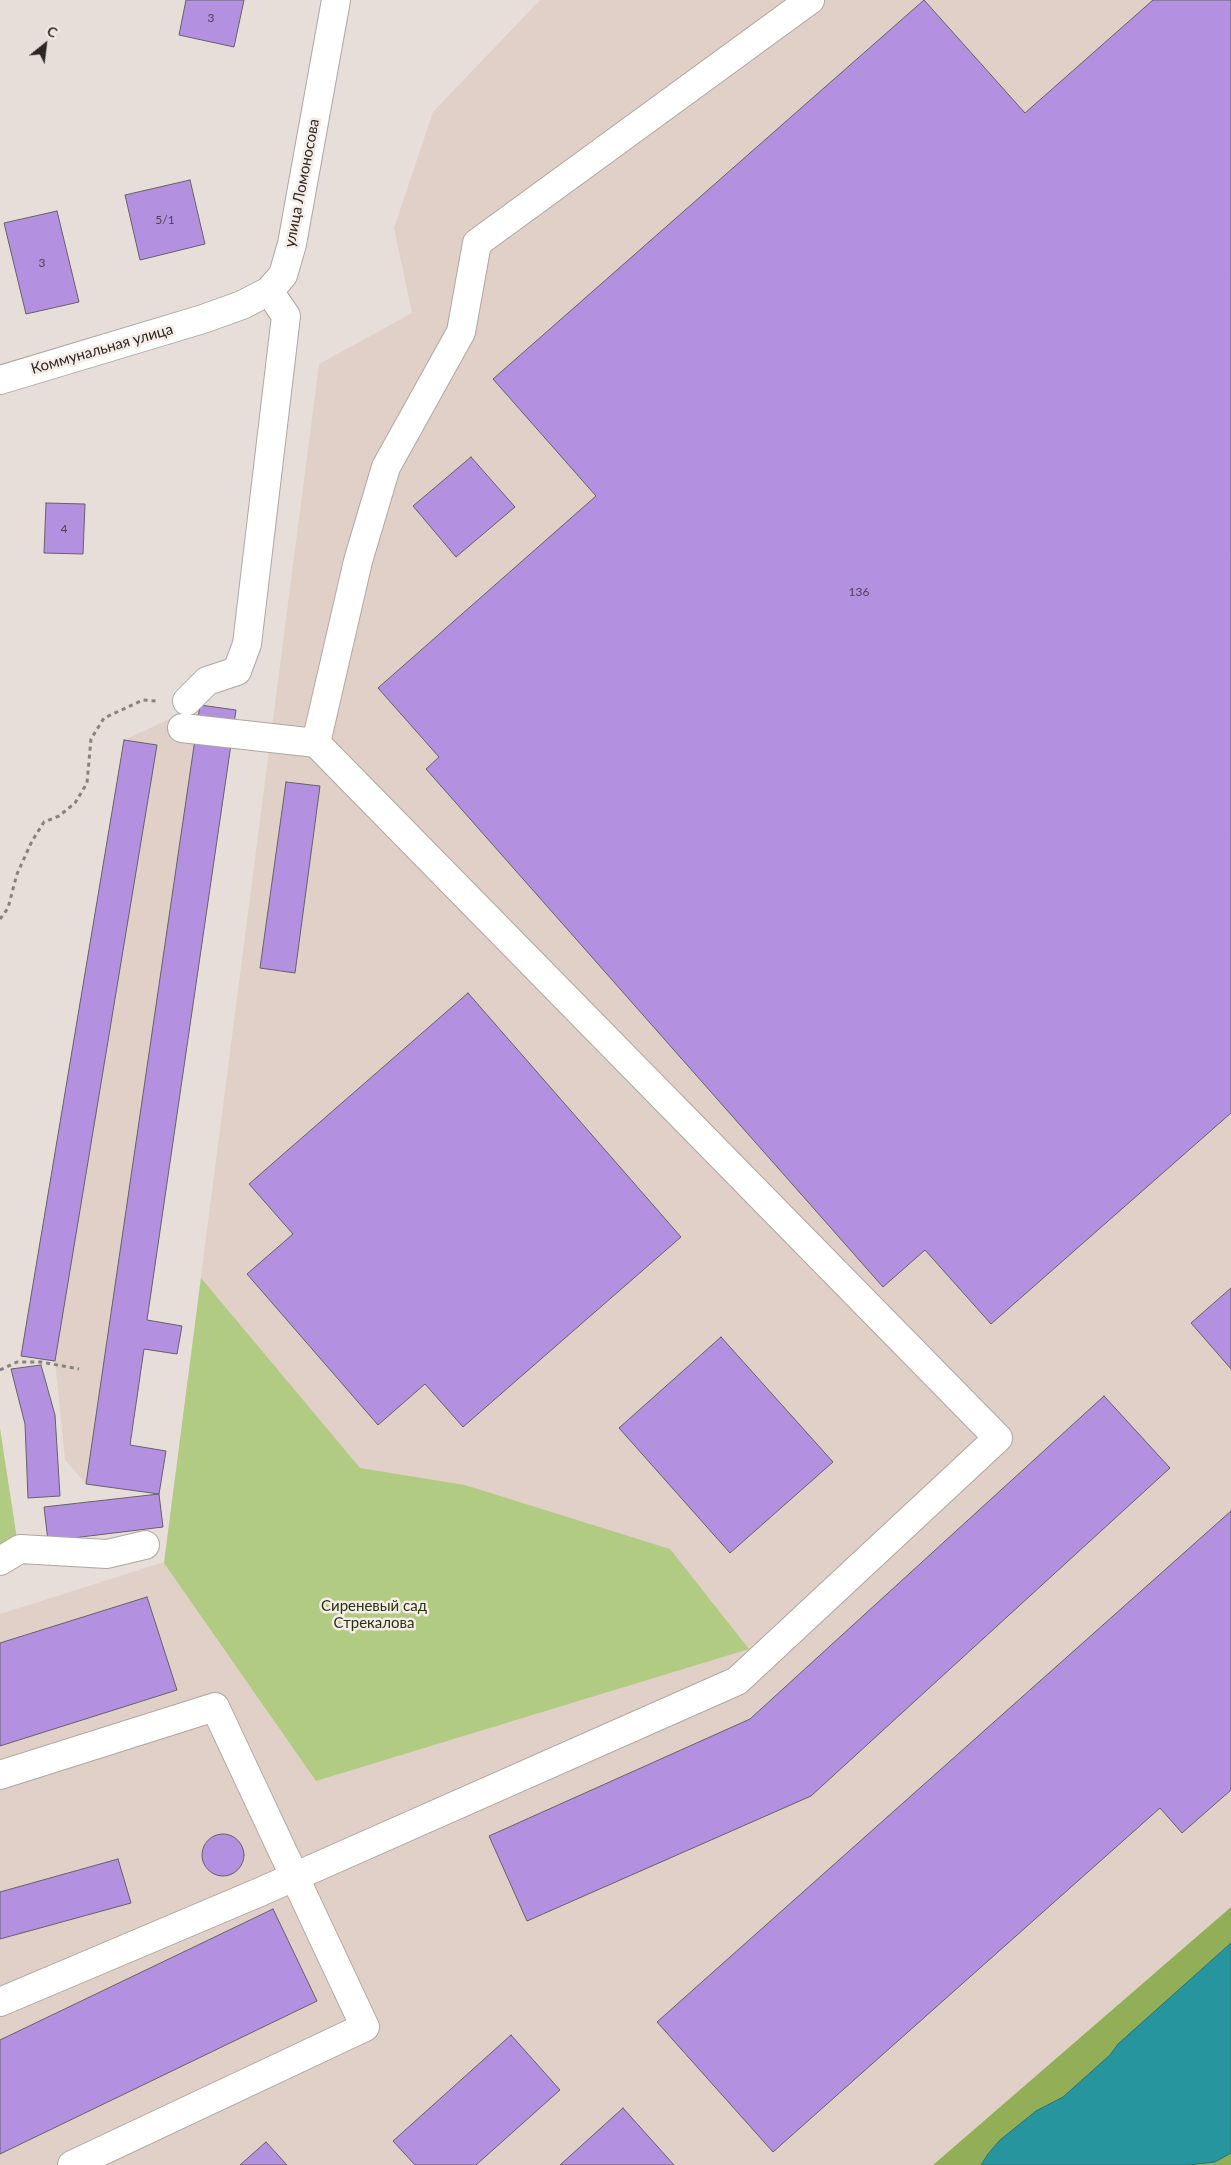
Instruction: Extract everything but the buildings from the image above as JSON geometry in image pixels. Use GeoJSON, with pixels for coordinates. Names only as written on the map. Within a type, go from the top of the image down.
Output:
{"type":"FeatureCollection","features":[{"type":"Feature","properties":{"kind":"street","name":"улица Ломоносова"},"geometry":{"type":"LineString","coordinates":[[203,319],[242,305],[269,291],[283,275],[292,244],[336,0]]}},
{"type":"Feature","properties":{"kind":"street"},"geometry":{"type":"LineString","coordinates":[[316,743],[358,561],[386,467],[461,332],[477,243],[810,0]]}},
{"type":"Feature","properties":{"kind":"street"},"geometry":{"type":"LineString","coordinates":[[186,701],[207,681],[237,671],[247,644],[286,316],[269,291]]}},
{"type":"Feature","properties":{"kind":"street","name":"Коммунальная улица"},"geometry":{"type":"LineString","coordinates":[[0,380],[203,319]]}},
{"type":"Feature","properties":{"kind":"street"},"geometry":{"type":"LineString","coordinates":[[0,2002],[294,1877],[737,1681],[998,1438],[316,743],[182,728]]}},
{"type":"Feature","properties":{"kind":"street"},"geometry":{"type":"LineString","coordinates":[[0,1561],[20,1549],[107,1554],[146,1545]]}},
{"type":"Feature","properties":{"kind":"street"},"geometry":{"type":"LineString","coordinates":[[0,1775],[215,1707],[365,2027],[72,2165]]}},
{"type":"Feature","properties":{"kind":"path"},"geometry":{"type":"LineString","coordinates":[[0,919],[8,908],[17,874],[32,841],[44,822],[59,816],[75,803],[87,783],[91,739],[104,718],[142,700],[186,701]]}},
{"type":"Feature","properties":{"kind":"path"},"geometry":{"type":"LineString","coordinates":[[0,1370],[17,1362],[41,1362],[79,1369]]}},
{"type":"Feature","properties":{"kind":"shaded area"},"geometry":{"type":"Polygon","coordinates":[[[540,0],[1231,0],[1231,1907],[933,2165],[0,2165],[0,1614],[164,1562],[319,364],[412,313],[394,228],[433,112],[540,0]]]}},
{"type":"Feature","properties":{"kind":"shaded area"},"geometry":{"type":"Polygon","coordinates":[[[200,705],[236,710],[147,1320],[182,1326],[177,1354],[144,1350],[130,1445],[166,1451],[159,1494],[86,1484],[65,1460],[55,1362],[21,1356],[124,740],[200,705]]]}},
{"type":"Feature","properties":{"kind":"green space","name":"Сиреневый сад Стрекалова"},"geometry":{"type":"Polygon","coordinates":[[[201,1278],[360,1468],[465,1485],[670,1549],[749,1649],[316,1781],[164,1563],[201,1278]]]}},
{"type":"Feature","properties":{"kind":"green space"},"geometry":{"type":"Polygon","coordinates":[[[0,1428],[17,1539],[0,1550],[0,1428]]]}},
{"type":"Feature","properties":{"kind":"green space"},"geometry":{"type":"Polygon","coordinates":[[[1231,1907],[1231,2165],[933,2165],[1231,1907]]]}},
{"type":"Feature","properties":{"kind":"water"},"geometry":{"type":"Polygon","coordinates":[[[1231,1943],[1231,2153],[1215,2162],[1188,2165],[981,2165],[1000,2140],[1036,2111],[1063,2097],[1110,2055],[1118,2044],[1231,1943]]]}}]}
